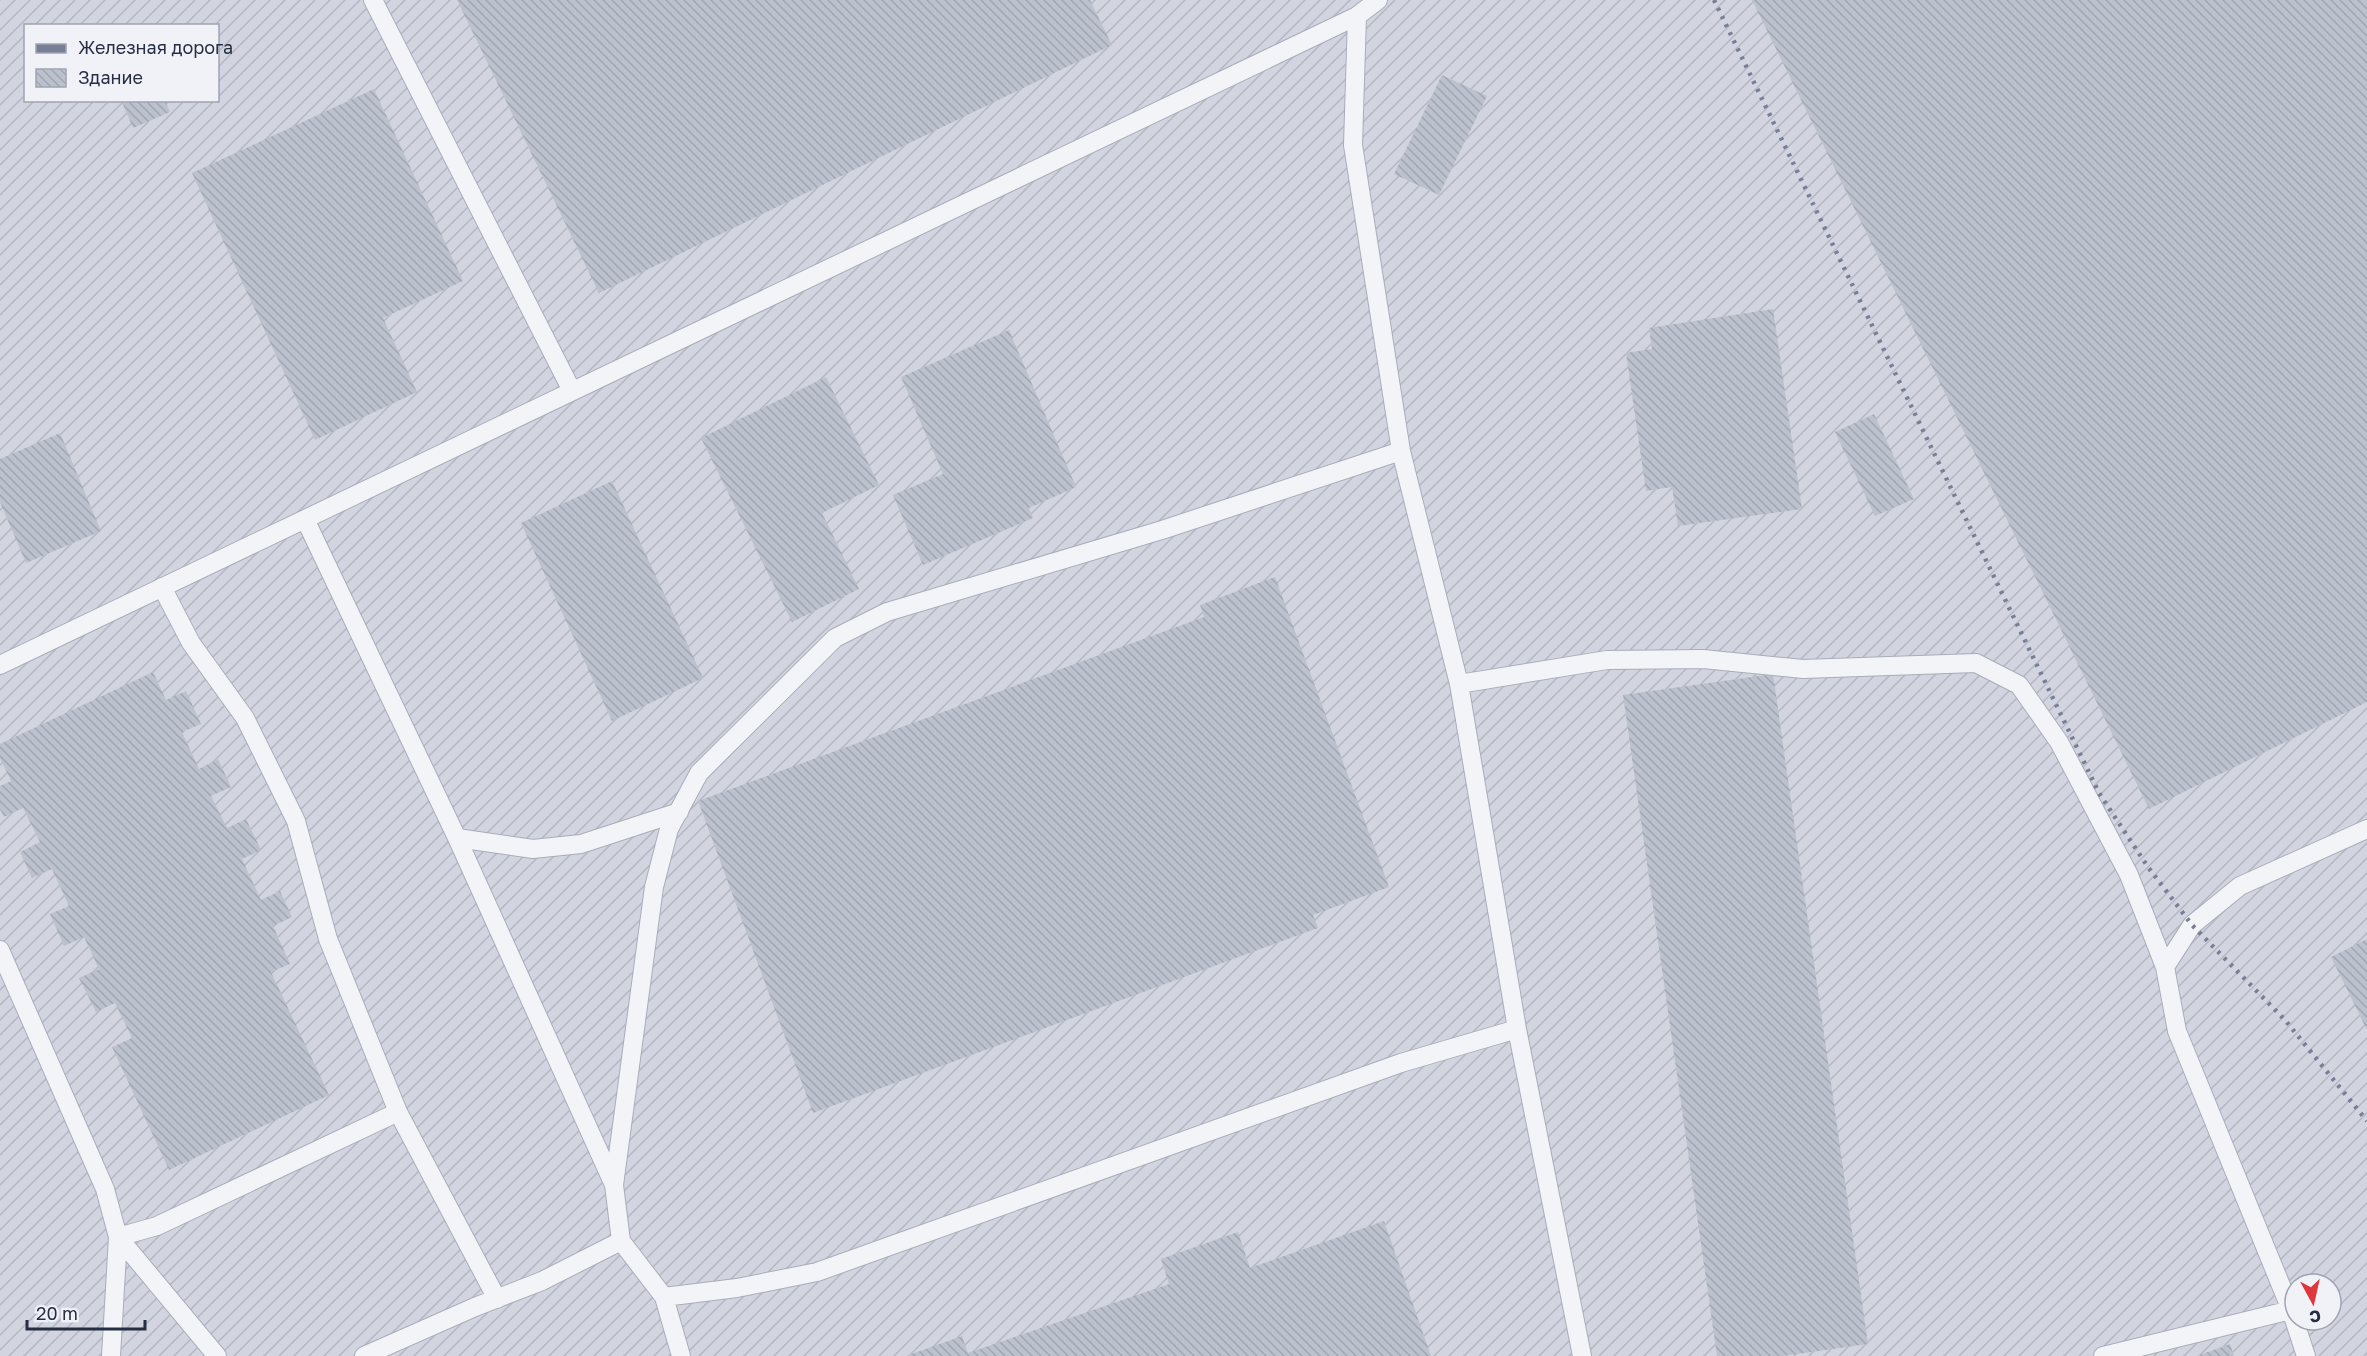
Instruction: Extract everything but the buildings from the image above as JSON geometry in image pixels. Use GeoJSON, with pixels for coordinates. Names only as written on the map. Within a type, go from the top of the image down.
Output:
{"type":"FeatureCollection","features":[{"type":"Feature","properties":{"kind":"lane"},"geometry":{"type":"LineString","coordinates":[[373,0],[572,391]]}},
{"type":"Feature","properties":{"kind":"lane"},"geometry":{"type":"LineString","coordinates":[[0,665],[1357,16],[1378,0]]}},
{"type":"Feature","properties":{"kind":"lane"},"geometry":{"type":"LineString","coordinates":[[1357,16],[1353,145],[1401,451],[1459,684],[1518,1029],[1582,1356]]}},
{"type":"Feature","properties":{"kind":"lane"},"geometry":{"type":"LineString","coordinates":[[681,1356],[664,1297],[621,1241],[614,1185],[654,887],[669,829],[699,773],[835,639],[887,612],[1162,530],[1401,451]]}},
{"type":"Feature","properties":{"kind":"lane"},"geometry":{"type":"LineString","coordinates":[[305,519],[457,838],[614,1185]]}},
{"type":"Feature","properties":{"kind":"lane"},"geometry":{"type":"LineString","coordinates":[[162,587],[191,643],[245,718],[296,821],[328,939],[398,1112],[497,1299]]}},
{"type":"Feature","properties":{"kind":"lane"},"geometry":{"type":"LineString","coordinates":[[1459,684],[1607,660],[1703,659],[1803,669],[1976,663],[2019,685],[2059,742],[2129,876],[2165,967],[2177,1031],[2283,1293]]}},
{"type":"Feature","properties":{"kind":"lane"},"geometry":{"type":"LineString","coordinates":[[457,838],[532,849],[581,844],[678,812]]}},
{"type":"Feature","properties":{"kind":"lane"},"geometry":{"type":"LineString","coordinates":[[2165,967],[2192,926],[2240,886],[2367,829]]}},
{"type":"Feature","properties":{"kind":"lane"},"geometry":{"type":"LineString","coordinates":[[0,950],[105,1189],[118,1237],[111,1356]]}},
{"type":"Feature","properties":{"kind":"lane"},"geometry":{"type":"LineString","coordinates":[[664,1297],[737,1288],[817,1272],[1401,1063],[1518,1029]]}},
{"type":"Feature","properties":{"kind":"lane"},"geometry":{"type":"LineString","coordinates":[[118,1237],[157,1226],[398,1112]]}},
{"type":"Feature","properties":{"kind":"lane"},"geometry":{"type":"LineString","coordinates":[[118,1237],[217,1356]]}},
{"type":"Feature","properties":{"kind":"lane"},"geometry":{"type":"LineString","coordinates":[[364,1356],[542,1281],[621,1241]]}},
{"type":"Feature","properties":{"kind":"lane"},"geometry":{"type":"LineString","coordinates":[[2103,1356],[2283,1312]]}},
{"type":"Feature","properties":{"kind":"lane"},"geometry":{"type":"LineString","coordinates":[[2298,1332],[2306,1356]]}},
{"type":"Feature","properties":{"kind":"shaded area"},"geometry":{"type":"Polygon","coordinates":[[[0,0],[2367,0],[2367,1356],[0,1356],[0,0]]]}},
{"type":"Feature","properties":{"kind":"railway"},"geometry":{"type":"LineString","coordinates":[[1714,0],[2099,793],[2148,867],[2192,925],[2285,1020],[2367,1121]]}}]}
